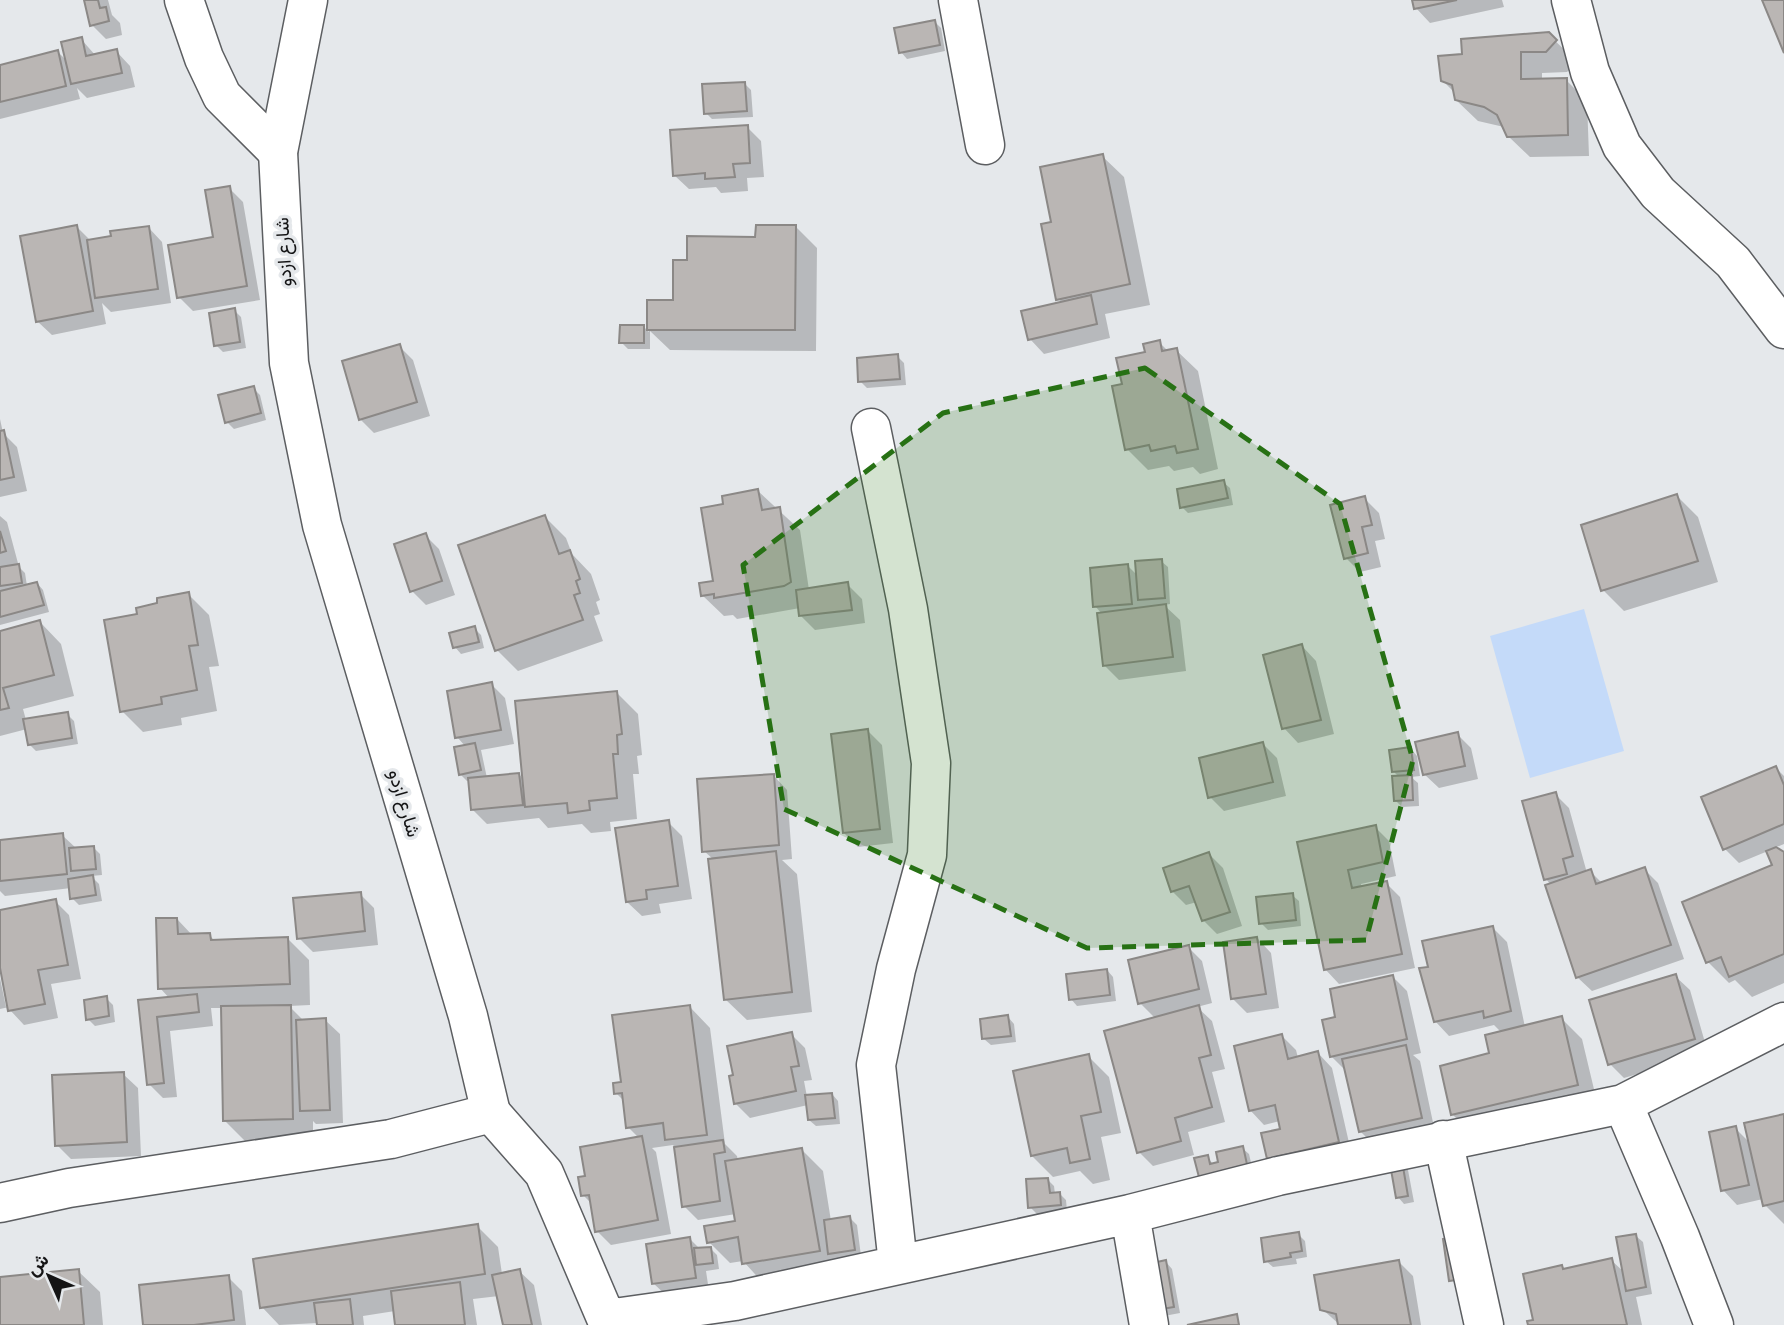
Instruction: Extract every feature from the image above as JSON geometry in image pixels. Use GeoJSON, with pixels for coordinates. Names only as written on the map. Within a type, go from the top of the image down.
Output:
{"type":"FeatureCollection","features":[{"type":"Feature","properties":{"kind":"street"},"geometry":{"type":"LineString","coordinates":[[184,0],[204,58],[222,96],[278,152]]}},
{"type":"Feature","properties":{"kind":"street","name":"شارع ازدو"},"geometry":{"type":"LineString","coordinates":[[308,0],[278,152],[289,363],[322,524],[468,1016],[491,1113]]}},
{"type":"Feature","properties":{"kind":"street"},"geometry":{"type":"LineString","coordinates":[[958,0],[985,145]]}},
{"type":"Feature","properties":{"kind":"street"},"geometry":{"type":"LineString","coordinates":[[1571,0],[1590,72],[1622,146],[1658,193],[1733,262],[1784,329]]}},
{"type":"Feature","properties":{"kind":"street"},"geometry":{"type":"LineString","coordinates":[[871,428],[908,609],[932,763],[927,855],[896,969],[876,1065],[898,1264]]}},
{"type":"Feature","properties":{"kind":"street"},"geometry":{"type":"LineString","coordinates":[[0,1203],[69,1188],[391,1139],[491,1113],[544,1173],[608,1322],[735,1301],[1130,1214],[1279,1176],[1623,1104],[1784,1022]]}},
{"type":"Feature","properties":{"kind":"street"},"geometry":{"type":"LineString","coordinates":[[1623,1104],[1714,1325]]}},
{"type":"Feature","properties":{"kind":"street"},"geometry":{"type":"LineString","coordinates":[[1443,1140],[1484,1325]]}},
{"type":"Feature","properties":{"kind":"street"},"geometry":{"type":"LineString","coordinates":[[1130,1214],[1149,1325]]}},
{"type":"Feature","properties":{"kind":"highlighted area"},"geometry":{"type":"Polygon","coordinates":[[[1145,368],[1340,504],[1413,760],[1366,940],[1087,948],[784,809],[743,565],[943,413],[1145,368]]]}},
{"type":"Feature","properties":{"kind":"shaded area"},"geometry":{"type":"Polygon","coordinates":[[[1584,609],[1624,751],[1530,778],[1490,636],[1584,609]]]}},
{"type":"Feature","properties":{"kind":"building"},"geometry":{"type":"Polygon","coordinates":[[[84,0],[98,0],[100,8],[106,7],[109,21],[90,26],[84,0]]]}},
{"type":"Feature","properties":{"kind":"building"},"geometry":{"type":"Polygon","coordinates":[[[1412,0],[1457,0],[1414,9],[1412,0]]]}},
{"type":"Feature","properties":{"kind":"building"},"geometry":{"type":"Polygon","coordinates":[[[1762,0],[1784,0],[1784,53],[1762,0]]]}},
{"type":"Feature","properties":{"kind":"building"},"geometry":{"type":"Polygon","coordinates":[[[935,20],[940,45],[899,53],[894,28],[935,20]]]}},
{"type":"Feature","properties":{"kind":"building"},"geometry":{"type":"Polygon","coordinates":[[[1549,32],[1557,40],[1546,52],[1521,52],[1521,79],[1567,78],[1568,135],[1507,137],[1497,115],[1484,107],[1455,100],[1452,85],[1441,81],[1438,56],[1462,54],[1461,39],[1549,32]]]}},
{"type":"Feature","properties":{"kind":"building"},"geometry":{"type":"Polygon","coordinates":[[[82,37],[86,56],[117,49],[122,73],[71,84],[61,42],[82,37]]]}},
{"type":"Feature","properties":{"kind":"building"},"geometry":{"type":"Polygon","coordinates":[[[58,50],[66,86],[0,102],[0,65],[58,50]]]}},
{"type":"Feature","properties":{"kind":"building"},"geometry":{"type":"Polygon","coordinates":[[[745,82],[747,111],[704,114],[702,84],[745,82]]]}},
{"type":"Feature","properties":{"kind":"building"},"geometry":{"type":"Polygon","coordinates":[[[748,125],[750,163],[733,164],[735,177],[705,179],[705,173],[673,176],[670,130],[748,125]]]}},
{"type":"Feature","properties":{"kind":"building"},"geometry":{"type":"Polygon","coordinates":[[[1103,154],[1130,284],[1056,300],[1041,224],[1051,222],[1040,167],[1103,154]]]}},
{"type":"Feature","properties":{"kind":"building"},"geometry":{"type":"Polygon","coordinates":[[[230,186],[247,286],[177,298],[168,245],[213,237],[205,190],[230,186]]]}},
{"type":"Feature","properties":{"kind":"building"},"geometry":{"type":"Polygon","coordinates":[[[77,225],[93,311],[36,322],[20,236],[77,225]]]}},
{"type":"Feature","properties":{"kind":"building"},"geometry":{"type":"Polygon","coordinates":[[[756,225],[796,225],[795,330],[647,330],[647,300],[673,300],[673,260],[687,260],[687,236],[755,237],[756,225]]]}},
{"type":"Feature","properties":{"kind":"building"},"geometry":{"type":"Polygon","coordinates":[[[149,226],[158,289],[95,298],[87,240],[111,236],[110,231],[149,226]]]}},
{"type":"Feature","properties":{"kind":"building"},"geometry":{"type":"Polygon","coordinates":[[[1091,295],[1097,324],[1028,340],[1021,311],[1091,295]]]}},
{"type":"Feature","properties":{"kind":"building"},"geometry":{"type":"Polygon","coordinates":[[[235,308],[240,342],[214,346],[209,313],[235,308]]]}},
{"type":"Feature","properties":{"kind":"building"},"geometry":{"type":"Polygon","coordinates":[[[620,325],[644,325],[644,343],[619,343],[620,325]]]}},
{"type":"Feature","properties":{"kind":"building"},"geometry":{"type":"Polygon","coordinates":[[[1160,340],[1162,351],[1177,348],[1198,449],[1177,453],[1175,446],[1151,451],[1149,445],[1125,450],[1112,386],[1122,384],[1116,358],[1145,352],[1143,344],[1160,340]]]}},
{"type":"Feature","properties":{"kind":"building"},"geometry":{"type":"Polygon","coordinates":[[[400,344],[417,402],[359,420],[342,361],[400,344]]]}},
{"type":"Feature","properties":{"kind":"building"},"geometry":{"type":"Polygon","coordinates":[[[898,354],[900,379],[858,382],[857,358],[898,354]]]}},
{"type":"Feature","properties":{"kind":"building"},"geometry":{"type":"Polygon","coordinates":[[[254,386],[261,413],[225,423],[218,395],[254,386]]]}},
{"type":"Feature","properties":{"kind":"building"},"geometry":{"type":"Polygon","coordinates":[[[4,430],[14,477],[0,480],[0,431],[4,430]]]}},
{"type":"Feature","properties":{"kind":"building"},"geometry":{"type":"Polygon","coordinates":[[[1224,480],[1228,498],[1180,508],[1177,489],[1224,480]]]}},
{"type":"Feature","properties":{"kind":"building"},"geometry":{"type":"Polygon","coordinates":[[[758,489],[762,510],[780,507],[791,582],[784,586],[714,598],[714,594],[701,596],[699,583],[713,581],[701,508],[723,504],[722,496],[758,489]]]}},
{"type":"Feature","properties":{"kind":"building"},"geometry":{"type":"Polygon","coordinates":[[[1677,494],[1698,561],[1601,591],[1581,525],[1677,494]]]}},
{"type":"Feature","properties":{"kind":"building"},"geometry":{"type":"Polygon","coordinates":[[[1365,496],[1372,525],[1362,527],[1368,553],[1344,559],[1330,505],[1365,496]]]}},
{"type":"Feature","properties":{"kind":"building"},"geometry":{"type":"Polygon","coordinates":[[[545,515],[559,554],[570,550],[580,579],[576,581],[580,593],[574,595],[583,620],[495,651],[458,545],[545,515]]]}},
{"type":"Feature","properties":{"kind":"building"},"geometry":{"type":"Polygon","coordinates":[[[0,531],[6,551],[0,553],[0,531]]]}},
{"type":"Feature","properties":{"kind":"building"},"geometry":{"type":"Polygon","coordinates":[[[426,533],[442,581],[410,592],[394,544],[426,533]]]}},
{"type":"Feature","properties":{"kind":"building"},"geometry":{"type":"Polygon","coordinates":[[[1162,559],[1165,598],[1138,600],[1135,561],[1162,559]]]}},
{"type":"Feature","properties":{"kind":"building"},"geometry":{"type":"Polygon","coordinates":[[[19,564],[22,583],[0,586],[0,567],[19,564]]]}},
{"type":"Feature","properties":{"kind":"building"},"geometry":{"type":"Polygon","coordinates":[[[1128,564],[1132,604],[1093,607],[1090,568],[1128,564]]]}},
{"type":"Feature","properties":{"kind":"building"},"geometry":{"type":"Polygon","coordinates":[[[37,582],[44,605],[0,617],[0,591],[37,582]]]}},
{"type":"Feature","properties":{"kind":"building"},"geometry":{"type":"Polygon","coordinates":[[[848,582],[852,610],[799,616],[796,590],[848,582]]]}},
{"type":"Feature","properties":{"kind":"building"},"geometry":{"type":"Polygon","coordinates":[[[189,592],[198,645],[189,646],[197,690],[161,697],[162,704],[120,712],[104,620],[137,614],[136,608],[157,603],[157,598],[189,592]]]}},
{"type":"Feature","properties":{"kind":"building"},"geometry":{"type":"Polygon","coordinates":[[[1166,604],[1173,657],[1103,666],[1097,613],[1166,604]]]}},
{"type":"Feature","properties":{"kind":"building"},"geometry":{"type":"Polygon","coordinates":[[[40,620],[54,675],[3,688],[9,708],[0,710],[0,631],[40,620]]]}},
{"type":"Feature","properties":{"kind":"building"},"geometry":{"type":"Polygon","coordinates":[[[475,626],[479,642],[453,648],[449,633],[475,626]]]}},
{"type":"Feature","properties":{"kind":"building"},"geometry":{"type":"Polygon","coordinates":[[[1302,644],[1321,720],[1282,729],[1263,655],[1302,644]]]}},
{"type":"Feature","properties":{"kind":"building"},"geometry":{"type":"Polygon","coordinates":[[[492,682],[501,730],[455,738],[447,691],[492,682]]]}},
{"type":"Feature","properties":{"kind":"building"},"geometry":{"type":"Polygon","coordinates":[[[617,691],[622,734],[617,735],[618,754],[613,754],[617,798],[589,801],[590,810],[568,813],[567,803],[525,807],[515,701],[617,691]]]}},
{"type":"Feature","properties":{"kind":"building"},"geometry":{"type":"Polygon","coordinates":[[[68,712],[72,738],[28,745],[23,719],[68,712]]]}},
{"type":"Feature","properties":{"kind":"building"},"geometry":{"type":"Polygon","coordinates":[[[868,729],[880,829],[843,833],[831,734],[868,729]]]}},
{"type":"Feature","properties":{"kind":"building"},"geometry":{"type":"Polygon","coordinates":[[[1458,732],[1465,766],[1423,775],[1415,742],[1458,732]]]}},
{"type":"Feature","properties":{"kind":"building"},"geometry":{"type":"Polygon","coordinates":[[[1263,742],[1273,782],[1208,798],[1199,758],[1263,742]]]}},
{"type":"Feature","properties":{"kind":"building"},"geometry":{"type":"Polygon","coordinates":[[[475,743],[481,770],[459,775],[454,747],[475,743]]]}},
{"type":"Feature","properties":{"kind":"building"},"geometry":{"type":"Polygon","coordinates":[[[1411,747],[1414,770],[1392,772],[1389,750],[1411,747]]]}},
{"type":"Feature","properties":{"kind":"building"},"geometry":{"type":"Polygon","coordinates":[[[1776,766],[1784,785],[1784,824],[1723,850],[1701,797],[1776,766]]]}},
{"type":"Feature","properties":{"kind":"building"},"geometry":{"type":"Polygon","coordinates":[[[519,773],[523,805],[471,810],[468,778],[519,773]]]}},
{"type":"Feature","properties":{"kind":"building"},"geometry":{"type":"Polygon","coordinates":[[[774,774],[779,845],[702,852],[697,779],[774,774]]]}},
{"type":"Feature","properties":{"kind":"building"},"geometry":{"type":"Polygon","coordinates":[[[1412,775],[1413,800],[1394,801],[1392,776],[1412,775]]]}},
{"type":"Feature","properties":{"kind":"building"},"geometry":{"type":"Polygon","coordinates":[[[1556,792],[1573,856],[1563,859],[1567,874],[1544,880],[1522,801],[1556,792]]]}},
{"type":"Feature","properties":{"kind":"building"},"geometry":{"type":"Polygon","coordinates":[[[669,820],[678,886],[646,890],[647,899],[626,902],[615,828],[669,820]]]}},
{"type":"Feature","properties":{"kind":"building"},"geometry":{"type":"Polygon","coordinates":[[[1376,825],[1383,862],[1348,870],[1352,888],[1387,881],[1402,954],[1324,970],[1297,842],[1376,825]]]}},
{"type":"Feature","properties":{"kind":"building"},"geometry":{"type":"Polygon","coordinates":[[[63,833],[67,874],[0,881],[0,840],[63,833]]]}},
{"type":"Feature","properties":{"kind":"building"},"geometry":{"type":"Polygon","coordinates":[[[94,846],[96,869],[71,871],[69,848],[94,846]]]}},
{"type":"Feature","properties":{"kind":"building"},"geometry":{"type":"Polygon","coordinates":[[[1776,847],[1784,852],[1784,954],[1729,977],[1721,957],[1706,963],[1682,902],[1772,865],[1766,851],[1776,847]]]}},
{"type":"Feature","properties":{"kind":"building"},"geometry":{"type":"Polygon","coordinates":[[[776,851],[792,992],[724,1000],[708,859],[776,851]]]}},
{"type":"Feature","properties":{"kind":"building"},"geometry":{"type":"Polygon","coordinates":[[[1209,852],[1230,912],[1202,921],[1189,886],[1171,892],[1163,868],[1209,852]]]}},
{"type":"Feature","properties":{"kind":"building"},"geometry":{"type":"Polygon","coordinates":[[[1645,867],[1671,945],[1576,978],[1545,885],[1591,869],[1596,884],[1645,867]]]}},
{"type":"Feature","properties":{"kind":"building"},"geometry":{"type":"Polygon","coordinates":[[[93,875],[96,895],[70,899],[68,879],[93,875]]]}},
{"type":"Feature","properties":{"kind":"building"},"geometry":{"type":"Polygon","coordinates":[[[361,892],[365,931],[297,939],[293,898],[361,892]]]}},
{"type":"Feature","properties":{"kind":"building"},"geometry":{"type":"Polygon","coordinates":[[[1293,893],[1296,920],[1259,924],[1256,897],[1293,893]]]}},
{"type":"Feature","properties":{"kind":"building"},"geometry":{"type":"Polygon","coordinates":[[[56,899],[68,965],[38,970],[45,1004],[8,1011],[0,968],[0,910],[56,899]]]}},
{"type":"Feature","properties":{"kind":"building"},"geometry":{"type":"Polygon","coordinates":[[[156,918],[177,918],[178,934],[210,933],[211,940],[288,937],[290,984],[158,989],[156,918]]]}},
{"type":"Feature","properties":{"kind":"building"},"geometry":{"type":"Polygon","coordinates":[[[1493,926],[1511,1011],[1484,1018],[1483,1011],[1434,1022],[1419,968],[1428,967],[1422,941],[1493,926]]]}},
{"type":"Feature","properties":{"kind":"building"},"geometry":{"type":"Polygon","coordinates":[[[1257,937],[1266,994],[1231,999],[1223,942],[1257,937]]]}},
{"type":"Feature","properties":{"kind":"building"},"geometry":{"type":"Polygon","coordinates":[[[1189,945],[1199,989],[1138,1004],[1128,960],[1189,945]]]}},
{"type":"Feature","properties":{"kind":"building"},"geometry":{"type":"Polygon","coordinates":[[[1107,969],[1110,995],[1069,1000],[1066,974],[1107,969]]]}},
{"type":"Feature","properties":{"kind":"building"},"geometry":{"type":"Polygon","coordinates":[[[1676,974],[1695,1039],[1608,1065],[1589,1000],[1676,974]]]}},
{"type":"Feature","properties":{"kind":"building"},"geometry":{"type":"Polygon","coordinates":[[[1393,975],[1407,1039],[1330,1057],[1322,1020],[1335,1017],[1330,989],[1393,975]]]}},
{"type":"Feature","properties":{"kind":"building"},"geometry":{"type":"Polygon","coordinates":[[[197,994],[199,1012],[157,1017],[164,1083],[147,1085],[138,1000],[197,994]]]}},
{"type":"Feature","properties":{"kind":"building"},"geometry":{"type":"Polygon","coordinates":[[[107,996],[109,1016],[86,1020],[84,1000],[107,996]]]}},
{"type":"Feature","properties":{"kind":"building"},"geometry":{"type":"Polygon","coordinates":[[[291,1005],[293,1119],[223,1121],[221,1006],[291,1005]]]}},
{"type":"Feature","properties":{"kind":"building"},"geometry":{"type":"Polygon","coordinates":[[[690,1005],[707,1135],[665,1140],[663,1123],[626,1128],[622,1093],[614,1094],[613,1083],[621,1082],[612,1015],[690,1005]]]}},
{"type":"Feature","properties":{"kind":"building"},"geometry":{"type":"Polygon","coordinates":[[[1199,1005],[1211,1055],[1199,1058],[1212,1107],[1175,1118],[1181,1141],[1137,1153],[1104,1031],[1199,1005]]]}},
{"type":"Feature","properties":{"kind":"building"},"geometry":{"type":"Polygon","coordinates":[[[1008,1015],[1011,1036],[982,1039],[980,1019],[1008,1015]]]}},
{"type":"Feature","properties":{"kind":"building"},"geometry":{"type":"Polygon","coordinates":[[[1562,1016],[1578,1085],[1451,1115],[1440,1066],[1489,1053],[1485,1035],[1562,1016]]]}},
{"type":"Feature","properties":{"kind":"building"},"geometry":{"type":"Polygon","coordinates":[[[326,1018],[330,1110],[300,1111],[296,1020],[326,1018]]]}},
{"type":"Feature","properties":{"kind":"building"},"geometry":{"type":"Polygon","coordinates":[[[792,1032],[799,1066],[791,1067],[796,1091],[734,1104],[729,1076],[733,1075],[727,1046],[792,1032]]]}},
{"type":"Feature","properties":{"kind":"building"},"geometry":{"type":"Polygon","coordinates":[[[1282,1034],[1288,1059],[1318,1051],[1339,1142],[1267,1159],[1261,1133],[1280,1129],[1275,1105],[1249,1111],[1234,1046],[1282,1034]]]}},
{"type":"Feature","properties":{"kind":"building"},"geometry":{"type":"Polygon","coordinates":[[[1406,1045],[1422,1118],[1359,1132],[1342,1059],[1406,1045]]]}},
{"type":"Feature","properties":{"kind":"building"},"geometry":{"type":"Polygon","coordinates":[[[1089,1054],[1101,1112],[1081,1116],[1090,1159],[1070,1163],[1067,1148],[1031,1156],[1013,1071],[1089,1054]]]}},
{"type":"Feature","properties":{"kind":"building"},"geometry":{"type":"Polygon","coordinates":[[[124,1072],[127,1142],[55,1146],[52,1075],[124,1072]]]}},
{"type":"Feature","properties":{"kind":"building"},"geometry":{"type":"Polygon","coordinates":[[[832,1093],[835,1118],[808,1120],[805,1095],[832,1093]]]}},
{"type":"Feature","properties":{"kind":"building"},"geometry":{"type":"Polygon","coordinates":[[[1784,1114],[1784,1201],[1763,1206],[1744,1123],[1784,1114]]]}},
{"type":"Feature","properties":{"kind":"building"},"geometry":{"type":"Polygon","coordinates":[[[1736,1126],[1749,1185],[1721,1191],[1709,1132],[1736,1126]]]}},
{"type":"Feature","properties":{"kind":"building"},"geometry":{"type":"Polygon","coordinates":[[[642,1136],[658,1220],[595,1232],[589,1195],[581,1196],[578,1177],[585,1176],[580,1147],[642,1136]]]}},
{"type":"Feature","properties":{"kind":"building"},"geometry":{"type":"Polygon","coordinates":[[[723,1140],[725,1152],[714,1154],[720,1201],[682,1207],[674,1147],[723,1140]]]}},
{"type":"Feature","properties":{"kind":"building"},"geometry":{"type":"Polygon","coordinates":[[[1243,1146],[1248,1169],[1200,1181],[1194,1158],[1208,1155],[1210,1164],[1218,1162],[1216,1152],[1243,1146]]]}},
{"type":"Feature","properties":{"kind":"building"},"geometry":{"type":"Polygon","coordinates":[[[802,1148],[820,1251],[742,1264],[738,1237],[707,1243],[704,1226],[735,1221],[725,1161],[802,1148]]]}},
{"type":"Feature","properties":{"kind":"building"},"geometry":{"type":"Polygon","coordinates":[[[1402,1161],[1408,1196],[1396,1198],[1390,1164],[1402,1161]]]}},
{"type":"Feature","properties":{"kind":"building"},"geometry":{"type":"Polygon","coordinates":[[[1048,1178],[1050,1193],[1060,1192],[1061,1205],[1028,1208],[1026,1179],[1048,1178]]]}},
{"type":"Feature","properties":{"kind":"building"},"geometry":{"type":"Polygon","coordinates":[[[850,1216],[855,1250],[828,1254],[824,1220],[850,1216]]]}},
{"type":"Feature","properties":{"kind":"building"},"geometry":{"type":"Polygon","coordinates":[[[478,1224],[485,1274],[260,1308],[253,1259],[478,1224]]]}},
{"type":"Feature","properties":{"kind":"building"},"geometry":{"type":"Polygon","coordinates":[[[1299,1232],[1302,1251],[1290,1253],[1291,1257],[1264,1262],[1261,1238],[1299,1232]]]}},
{"type":"Feature","properties":{"kind":"building"},"geometry":{"type":"Polygon","coordinates":[[[1636,1234],[1646,1287],[1626,1291],[1616,1237],[1636,1234]]]}},
{"type":"Feature","properties":{"kind":"building"},"geometry":{"type":"Polygon","coordinates":[[[1456,1236],[1463,1279],[1449,1281],[1443,1239],[1456,1236]]]}},
{"type":"Feature","properties":{"kind":"building"},"geometry":{"type":"Polygon","coordinates":[[[690,1237],[696,1278],[652,1284],[646,1244],[690,1237]]]}},
{"type":"Feature","properties":{"kind":"building"},"geometry":{"type":"Polygon","coordinates":[[[711,1247],[713,1263],[696,1265],[694,1248],[711,1247]]]}},
{"type":"Feature","properties":{"kind":"building"},"geometry":{"type":"Polygon","coordinates":[[[1612,1258],[1627,1325],[1528,1325],[1527,1321],[1533,1320],[1523,1274],[1562,1265],[1563,1269],[1612,1258]]]}},
{"type":"Feature","properties":{"kind":"building"},"geometry":{"type":"Polygon","coordinates":[[[1166,1260],[1174,1307],[1156,1310],[1148,1264],[1166,1260]]]}},
{"type":"Feature","properties":{"kind":"building"},"geometry":{"type":"Polygon","coordinates":[[[1399,1260],[1411,1325],[1338,1325],[1336,1314],[1320,1310],[1314,1275],[1399,1260]]]}},
{"type":"Feature","properties":{"kind":"building"},"geometry":{"type":"Polygon","coordinates":[[[79,1269],[84,1325],[0,1325],[0,1277],[79,1269]]]}},
{"type":"Feature","properties":{"kind":"building"},"geometry":{"type":"Polygon","coordinates":[[[520,1269],[532,1325],[503,1325],[492,1275],[520,1269]]]}},
{"type":"Feature","properties":{"kind":"building"},"geometry":{"type":"Polygon","coordinates":[[[229,1275],[234,1320],[194,1325],[143,1325],[139,1285],[229,1275]]]}},
{"type":"Feature","properties":{"kind":"building"},"geometry":{"type":"Polygon","coordinates":[[[460,1282],[465,1325],[395,1325],[391,1291],[460,1282]]]}},
{"type":"Feature","properties":{"kind":"building"},"geometry":{"type":"Polygon","coordinates":[[[350,1299],[353,1325],[317,1325],[314,1303],[350,1299]]]}},
{"type":"Feature","properties":{"kind":"building"},"geometry":{"type":"Polygon","coordinates":[[[1237,1314],[1239,1325],[1187,1325],[1237,1314]]]}}]}
